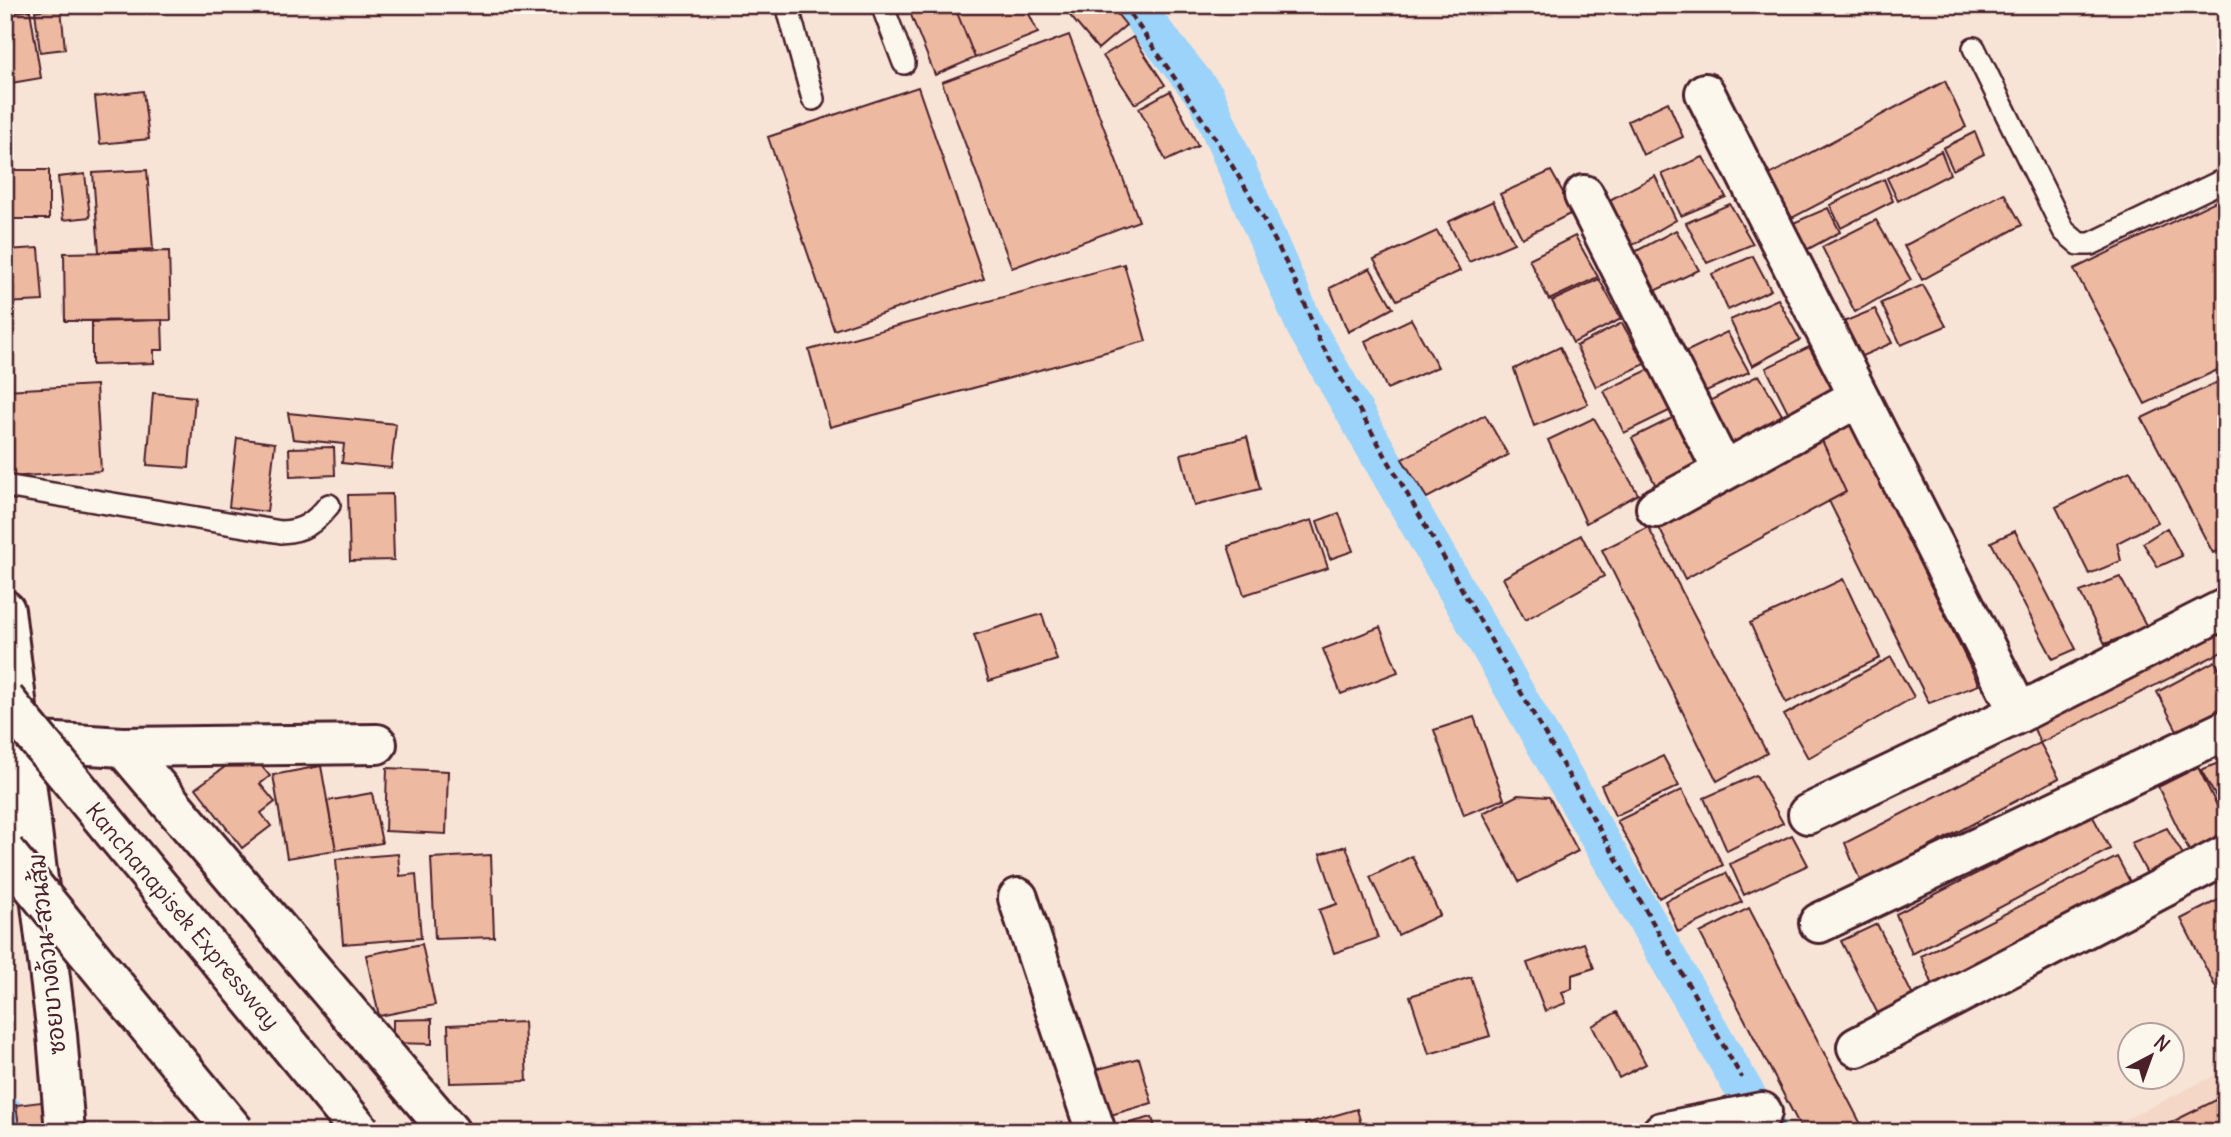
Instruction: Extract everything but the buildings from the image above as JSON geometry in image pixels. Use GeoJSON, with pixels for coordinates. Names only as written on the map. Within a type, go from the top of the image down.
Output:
{"type":"FeatureCollection","features":[{"type":"Feature","properties":{"kind":"main road"},"geometry":{"type":"LineString","coordinates":[[1705,93],[2019,713]]}},
{"type":"Feature","properties":{"kind":"main road"},"geometry":{"type":"LineString","coordinates":[[1584,195],[1723,471]]}},
{"type":"Feature","properties":{"kind":"main road"},"geometry":{"type":"LineString","coordinates":[[1656,508],[1859,397]]}},
{"type":"Feature","properties":{"kind":"main road"},"geometry":{"type":"LineString","coordinates":[[1808,814],[2019,713],[2226,608]]}},
{"type":"Feature","properties":{"kind":"main road","name":"ซอยบางด้วน-สวนส้ม"},"geometry":{"type":"LineString","coordinates":[[5,610],[57,1035],[65,1132]]}},
{"type":"Feature","properties":{"kind":"main road","name":"Kanchanapisek Expressway"},"geometry":{"type":"LineString","coordinates":[[5,700],[361,1132]]}},
{"type":"Feature","properties":{"kind":"main road"},"geometry":{"type":"LineString","coordinates":[[1818,923],[2226,730]]}},
{"type":"Feature","properties":{"kind":"main road"},"geometry":{"type":"LineString","coordinates":[[23,741],[123,747],[377,744]]}},
{"type":"Feature","properties":{"kind":"main road"},"geometry":{"type":"LineString","coordinates":[[123,747],[450,1132]]}},
{"type":"Feature","properties":{"kind":"main road"},"geometry":{"type":"LineString","coordinates":[[5,852],[235,1132]]}},
{"type":"Feature","properties":{"kind":"main road"},"geometry":{"type":"LineString","coordinates":[[1857,1047],[2226,855]]}},
{"type":"Feature","properties":{"kind":"main road"},"geometry":{"type":"LineString","coordinates":[[1018,898],[1096,1132]]}},
{"type":"Feature","properties":{"kind":"main road"},"geometry":{"type":"LineString","coordinates":[[1669,1130],[1762,1112]]}},
{"type":"Feature","properties":{"kind":"lane"},"geometry":{"type":"LineString","coordinates":[[787,5],[813,99]]}},
{"type":"Feature","properties":{"kind":"lane"},"geometry":{"type":"LineString","coordinates":[[881,5],[904,63]]}},
{"type":"Feature","properties":{"kind":"lane"},"geometry":{"type":"LineString","coordinates":[[1974,48],[2064,231],[2079,244],[2091,244],[2226,179]]}},
{"type":"Feature","properties":{"kind":"lane"},"geometry":{"type":"LineString","coordinates":[[5,486],[281,532],[299,531],[314,523],[329,505]]}},
{"type":"Feature","properties":{"kind":"path"},"geometry":{"type":"LineString","coordinates":[[1124,5],[1195,107],[1256,208],[1303,295],[1319,340],[1762,1112]]}},
{"type":"Feature","properties":{"kind":"shaded area"},"geometry":{"type":"Polygon","coordinates":[[[2226,1070],[2226,1132],[2100,1132],[2186,1092],[2226,1070]]]}},
{"type":"Feature","properties":{"kind":"waterway"},"geometry":{"type":"LineString","coordinates":[[1133,5],[1206,97],[1305,326],[1768,1132]]}},
{"type":"Feature","properties":{"kind":"waterway"},"geometry":{"type":"LineString","coordinates":[[5,1114],[7,1132]]}}]}
